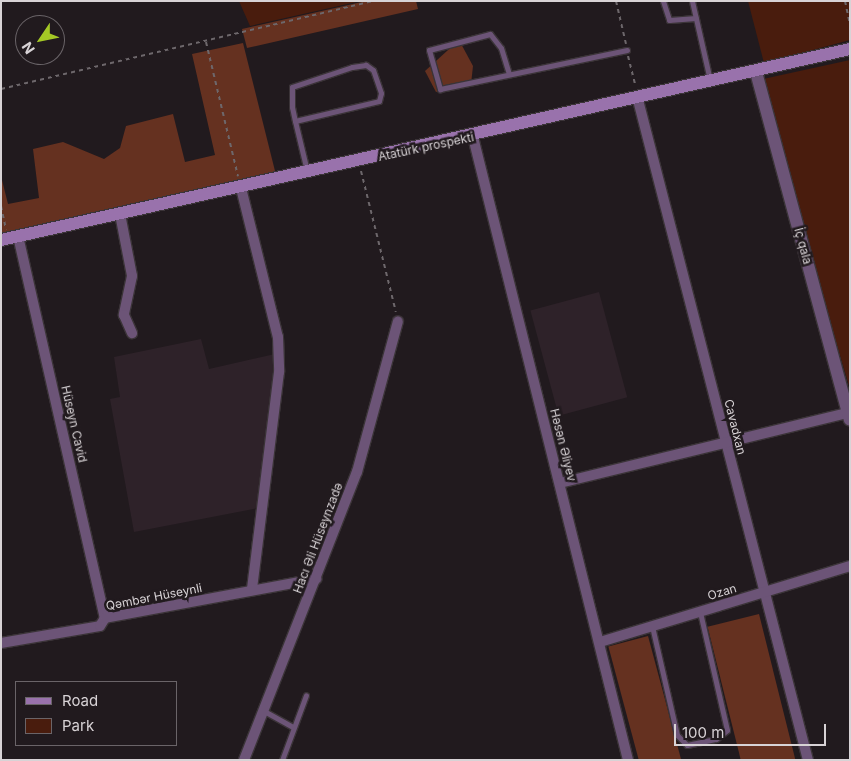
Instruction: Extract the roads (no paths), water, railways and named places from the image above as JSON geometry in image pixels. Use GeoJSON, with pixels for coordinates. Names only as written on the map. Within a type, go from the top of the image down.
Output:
{"type":"FeatureCollection","features":[{"type":"Feature","properties":{"kind":"main road","name":"Atatürk prospekti"},"geometry":{"type":"LineString","coordinates":[[9,239],[638,100],[850,49]]}},
{"type":"Feature","properties":{"kind":"street","name":"İç qala"},"geometry":{"type":"LineString","coordinates":[[756,72],[849,416]]}},
{"type":"Feature","properties":{"kind":"street","name":"Cavadxan"},"geometry":{"type":"LineString","coordinates":[[638,100],[808,760]]}},
{"type":"Feature","properties":{"kind":"street","name":"Həsən Əliyev"},"geometry":{"type":"LineString","coordinates":[[472,137],[600,642],[628,760]]}},
{"type":"Feature","properties":{"kind":"street"},"geometry":{"type":"LineString","coordinates":[[241,188],[278,337],[279,372],[252,590]]}},
{"type":"Feature","properties":{"kind":"street"},"geometry":{"type":"LineString","coordinates":[[120,214],[132,276],[124,315],[132,333]]}},
{"type":"Feature","properties":{"kind":"street","name":"Hüseyn Cavid"},"geometry":{"type":"LineString","coordinates":[[9,239],[105,618]]}},
{"type":"Feature","properties":{"kind":"street","name":"Hacı Əli Hüseynzadə"},"geometry":{"type":"LineString","coordinates":[[244,760],[357,472],[398,321]]}},
{"type":"Feature","properties":{"kind":"street"},"geometry":{"type":"LineString","coordinates":[[560,483],[726,441],[849,416]]}},
{"type":"Feature","properties":{"kind":"street","name":"Ozan"},"geometry":{"type":"LineString","coordinates":[[600,642],[850,566]]}},
{"type":"Feature","properties":{"kind":"street","name":"Qəmbər Hüseynli"},"geometry":{"type":"LineString","coordinates":[[1,643],[100,626],[105,618],[316,579]]}},
{"type":"Feature","properties":{"kind":"lane"},"geometry":{"type":"LineString","coordinates":[[663,1],[669,20],[696,18]]}},
{"type":"Feature","properties":{"kind":"lane"},"geometry":{"type":"LineString","coordinates":[[692,1],[710,82]]}},
{"type":"Feature","properties":{"kind":"lane"},"geometry":{"type":"LineString","coordinates":[[509,74],[501,48],[490,34],[429,50],[440,89],[627,50]]}},
{"type":"Feature","properties":{"kind":"lane"},"geometry":{"type":"LineString","coordinates":[[295,122],[379,101],[381,93],[373,70],[366,66],[352,67],[297,83],[290,94],[295,122],[308,173]]}},
{"type":"Feature","properties":{"kind":"lane"},"geometry":{"type":"LineString","coordinates":[[652,626],[677,735],[687,745],[716,738],[727,730],[700,612]]}},
{"type":"Feature","properties":{"kind":"lane"},"geometry":{"type":"LineString","coordinates":[[282,760],[306,695]]}},
{"type":"Feature","properties":{"kind":"lane"},"geometry":{"type":"LineString","coordinates":[[263,711],[293,727]]}}]}
